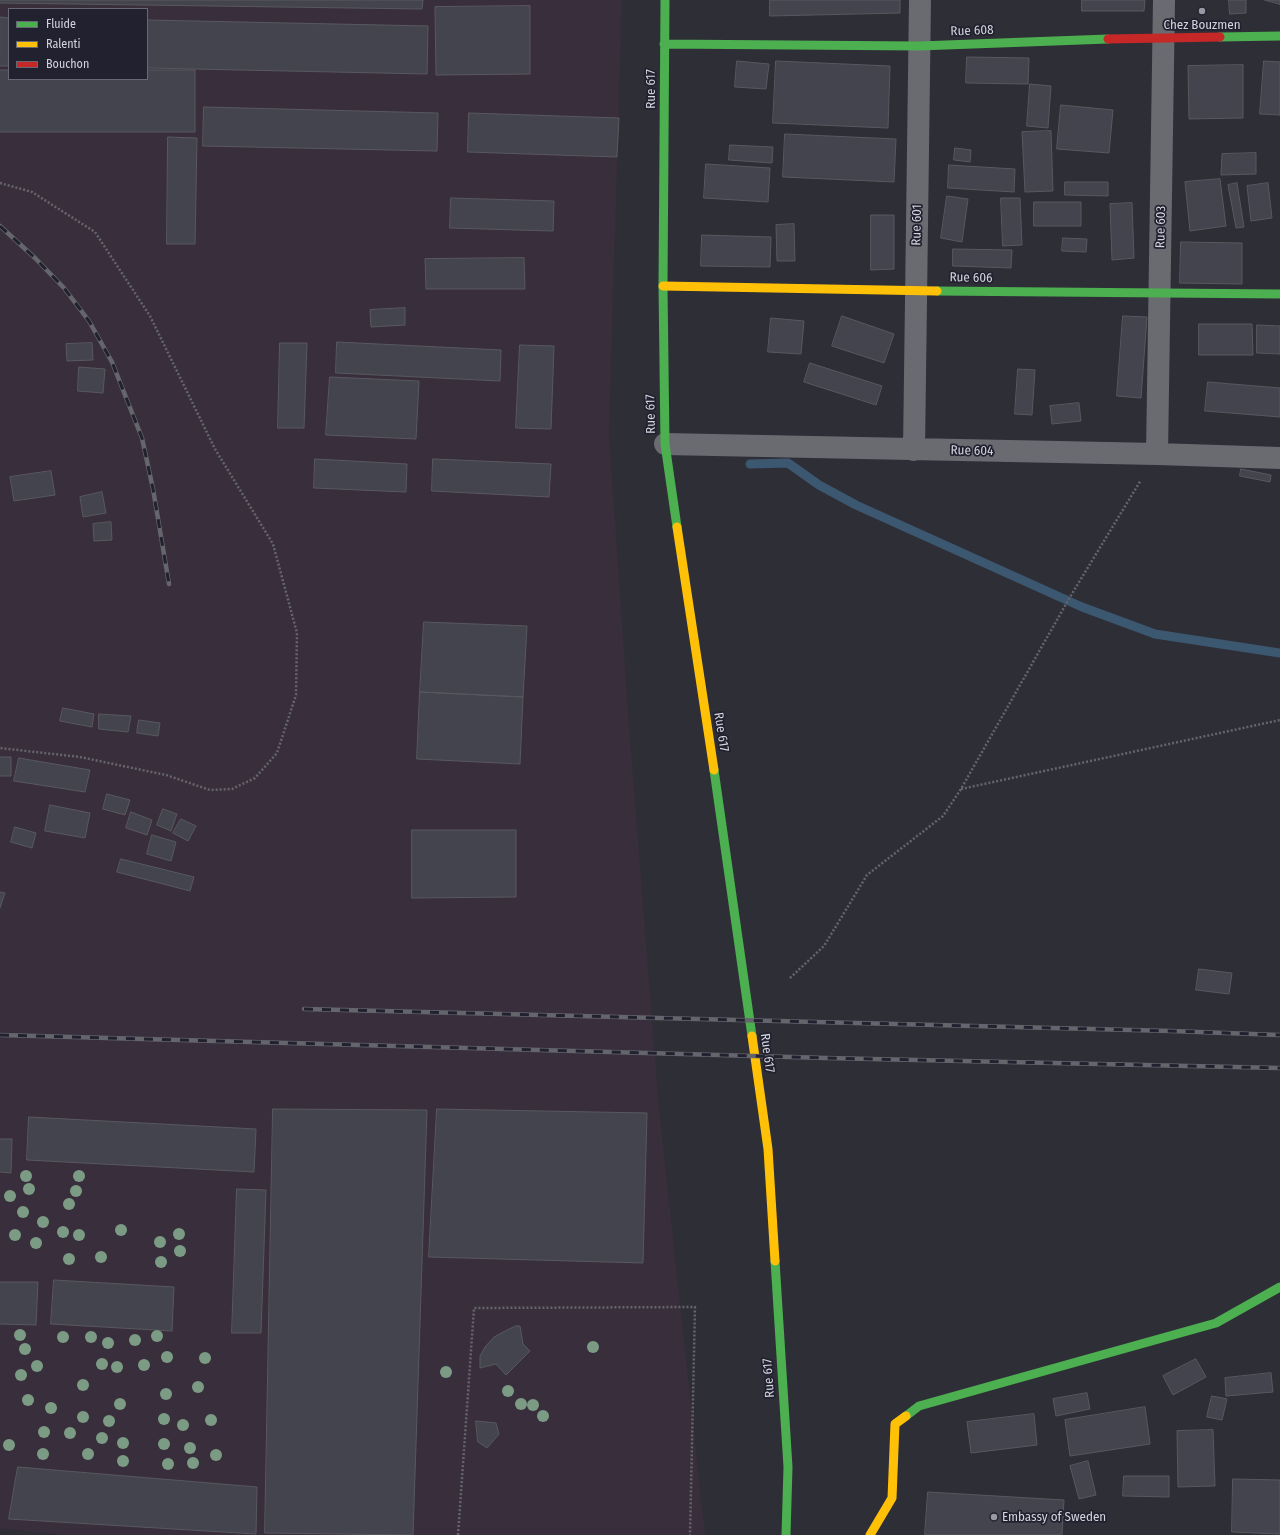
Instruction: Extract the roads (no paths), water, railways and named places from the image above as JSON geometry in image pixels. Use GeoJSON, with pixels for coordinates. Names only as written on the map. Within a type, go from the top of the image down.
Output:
{"type":"FeatureCollection","features":[{"type":"Feature","properties":{"kind":"main road","name":"Rue 617"},"geometry":{"type":"LineString","coordinates":[[665,0],[663,286],[665,444],[733,900],[768,1149],[788,1467],[786,1535]]}},
{"type":"Feature","properties":{"kind":"main road","name":"Rue 608"},"geometry":{"type":"LineString","coordinates":[[664,44],[919,46],[1163,37],[1280,36]]}},
{"type":"Feature","properties":{"kind":"main road","name":"Rue 606"},"geometry":{"type":"LineString","coordinates":[[663,286],[916,291],[1280,294]]}},
{"type":"Feature","properties":{"kind":"main road"},"geometry":{"type":"LineString","coordinates":[[870,1535],[892,1498],[896,1424],[919,1406],[1216,1323],[1280,1287]]}},
{"type":"Feature","properties":{"kind":"street","name":"Rue 601"},"geometry":{"type":"LineString","coordinates":[[914,450],[920,0]]}},
{"type":"Feature","properties":{"kind":"street","name":"Rue 603"},"geometry":{"type":"LineString","coordinates":[[1156,454],[1164,0]]}},
{"type":"Feature","properties":{"kind":"street","name":"Rue 604"},"geometry":{"type":"LineString","coordinates":[[665,444],[1280,458]]}},
{"type":"Feature","properties":{"kind":"waterway"},"geometry":{"type":"LineString","coordinates":[[750,464],[788,463],[819,485],[856,505],[1082,607],[1155,634],[1280,653]]}},
{"type":"Feature","properties":{"kind":"railway"},"geometry":{"type":"LineString","coordinates":[[0,226],[35,258],[64,288],[89,321],[112,362],[142,438],[153,489],[169,584]]}},
{"type":"Feature","properties":{"kind":"railway"},"geometry":{"type":"LineString","coordinates":[[304,1009],[1280,1035]]}},
{"type":"Feature","properties":{"kind":"railway"},"geometry":{"type":"LineString","coordinates":[[0,1035],[826,1058],[1280,1068]]}},
{"type":"Feature","properties":{"kind":"place","name":"Chez Bouzmen"},"geometry":{"type":"Point","coordinates":[1202,11]}},
{"type":"Feature","properties":{"kind":"place","name":"Embassy of Sweden"},"geometry":{"type":"Point","coordinates":[994,1517]}}]}
